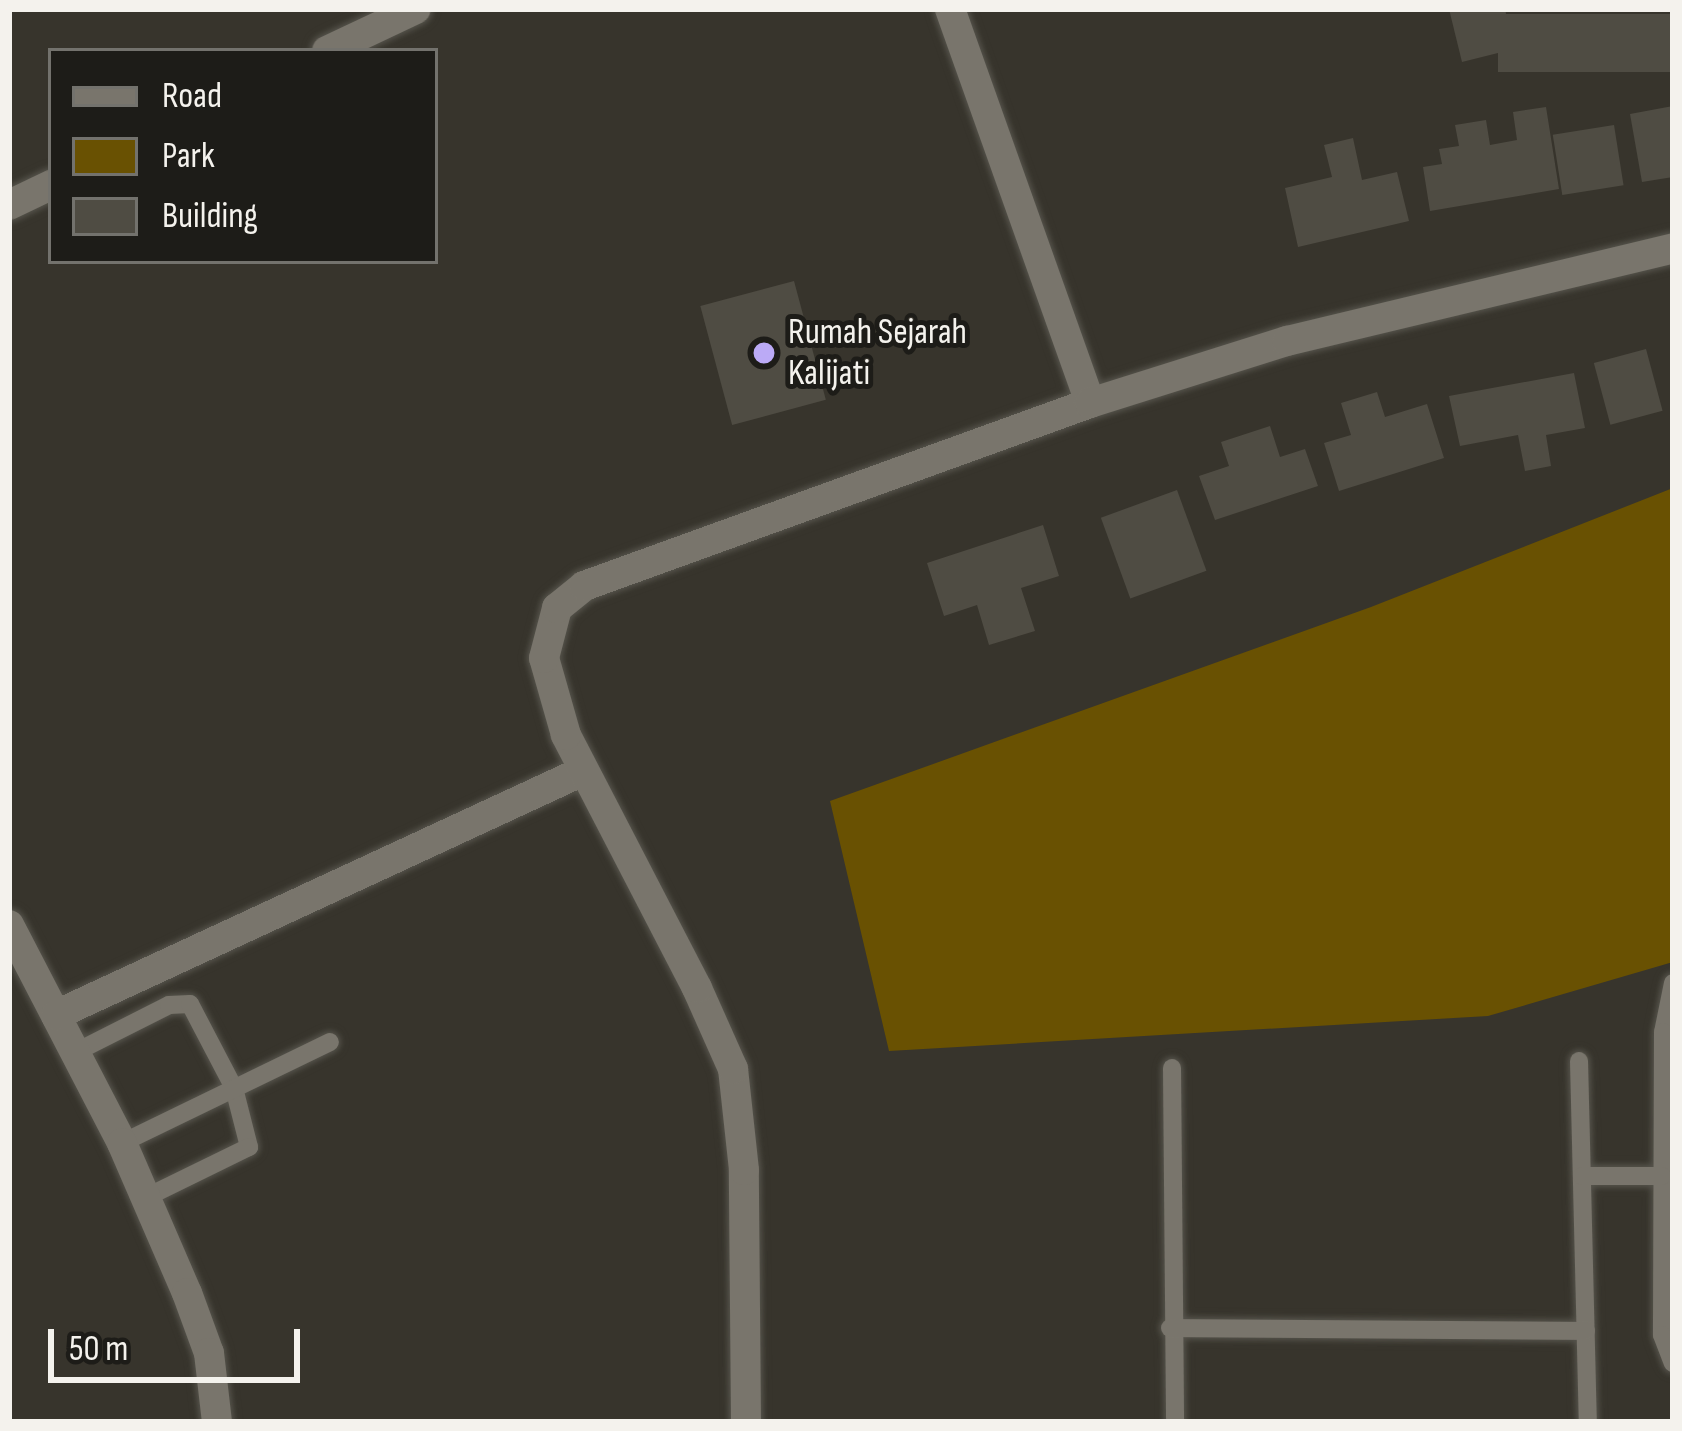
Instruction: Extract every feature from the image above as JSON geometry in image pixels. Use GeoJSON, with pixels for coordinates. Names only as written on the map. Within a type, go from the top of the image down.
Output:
{"type":"FeatureCollection","features":[{"type":"Feature","properties":{"kind":"street"},"geometry":{"type":"LineString","coordinates":[[333,48],[416,9]]}},
{"type":"Feature","properties":{"kind":"street"},"geometry":{"type":"LineString","coordinates":[[950,9],[1090,403]]}},
{"type":"Feature","properties":{"kind":"street"},"geometry":{"type":"LineString","coordinates":[[9,205],[48,186]]}},
{"type":"Feature","properties":{"kind":"street"},"geometry":{"type":"LineString","coordinates":[[746,1422],[744,1170],[733,1070],[697,988],[583,771],[551,694],[544,658],[556,608],[584,586],[1090,403],[1287,341],[1673,248]]}},
{"type":"Feature","properties":{"kind":"street"},"geometry":{"type":"LineString","coordinates":[[56,1015],[583,771]]}},
{"type":"Feature","properties":{"kind":"street"},"geometry":{"type":"LineString","coordinates":[[9,925],[122,1143],[208,1353],[217,1422]]}},
{"type":"Feature","properties":{"kind":"lane"},"geometry":{"type":"LineString","coordinates":[[1673,983],[1663,1032],[1662,1176],[1662,1335],[1673,1363]]}},
{"type":"Feature","properties":{"kind":"lane"},"geometry":{"type":"LineString","coordinates":[[76,1052],[169,1005],[190,1004],[234,1088],[249,1147],[143,1199]]}},
{"type":"Feature","properties":{"kind":"lane"},"geometry":{"type":"LineString","coordinates":[[122,1143],[330,1042]]}},
{"type":"Feature","properties":{"kind":"lane"},"geometry":{"type":"LineString","coordinates":[[1580,1061],[1588,1422]]}},
{"type":"Feature","properties":{"kind":"lane"},"geometry":{"type":"LineString","coordinates":[[1172,1068],[1170,1328],[1175,1422]]}},
{"type":"Feature","properties":{"kind":"lane"},"geometry":{"type":"LineString","coordinates":[[1582,1176],[1662,1176]]}},
{"type":"Feature","properties":{"kind":"lane"},"geometry":{"type":"LineString","coordinates":[[1170,1328],[1586,1331]]}},
{"type":"Feature","properties":{"kind":"green space"},"geometry":{"type":"Polygon","coordinates":[[[1673,488],[1673,962],[1488,1016],[889,1051],[830,801],[1371,607],[1673,488]]]}},
{"type":"Feature","properties":{"kind":"building"},"geometry":{"type":"Polygon","coordinates":[[[1449,9],[1505,9],[1514,49],[1462,62],[1449,9]]]}},
{"type":"Feature","properties":{"kind":"building"},"geometry":{"type":"Polygon","coordinates":[[[1498,14],[1673,14],[1673,72],[1498,72],[1498,14]]]}},
{"type":"Feature","properties":{"kind":"building"},"geometry":{"type":"Polygon","coordinates":[[[1673,106],[1673,177],[1642,182],[1630,114],[1673,106]]]}},
{"type":"Feature","properties":{"kind":"building"},"geometry":{"type":"Polygon","coordinates":[[[1546,107],[1559,189],[1430,211],[1423,167],[1442,164],[1439,149],[1459,146],[1455,125],[1486,120],[1490,145],[1517,140],[1513,112],[1546,107]]]}},
{"type":"Feature","properties":{"kind":"building"},"geometry":{"type":"Polygon","coordinates":[[[1614,125],[1624,185],[1562,195],[1553,135],[1614,125]]]}},
{"type":"Feature","properties":{"kind":"building"},"geometry":{"type":"Polygon","coordinates":[[[1353,138],[1362,180],[1397,172],[1409,221],[1298,247],[1285,188],[1332,177],[1324,145],[1353,138]]]}},
{"type":"Feature","properties":{"kind":"building","name":"Rumah Sejarah Kalijati"},"geometry":{"type":"Polygon","coordinates":[[[794,281],[826,400],[732,425],[700,306],[794,281]]]}},
{"type":"Feature","properties":{"kind":"building"},"geometry":{"type":"Polygon","coordinates":[[[1646,349],[1663,411],[1610,425],[1594,363],[1646,349]]]}},
{"type":"Feature","properties":{"kind":"building"},"geometry":{"type":"Polygon","coordinates":[[[1574,373],[1585,428],[1546,435],[1551,466],[1525,471],[1518,435],[1460,446],[1449,396],[1574,373]]]}},
{"type":"Feature","properties":{"kind":"building"},"geometry":{"type":"Polygon","coordinates":[[[1377,392],[1385,417],[1427,404],[1444,458],[1339,491],[1324,443],[1351,435],[1341,403],[1377,392]]]}},
{"type":"Feature","properties":{"kind":"building"},"geometry":{"type":"Polygon","coordinates":[[[1270,426],[1280,457],[1305,449],[1318,486],[1215,520],[1199,476],[1229,466],[1221,442],[1270,426]]]}},
{"type":"Feature","properties":{"kind":"building"},"geometry":{"type":"Polygon","coordinates":[[[1177,490],[1206,571],[1130,599],[1101,518],[1177,490]]]}},
{"type":"Feature","properties":{"kind":"building"},"geometry":{"type":"Polygon","coordinates":[[[1043,525],[1059,576],[1021,588],[1035,631],[989,645],[977,605],[944,616],[927,563],[1043,525]]]}},
{"type":"Feature","properties":{"kind":"place","name":"Rumah Sejarah Kalijati"},"geometry":{"type":"Point","coordinates":[764,353]}}]}
